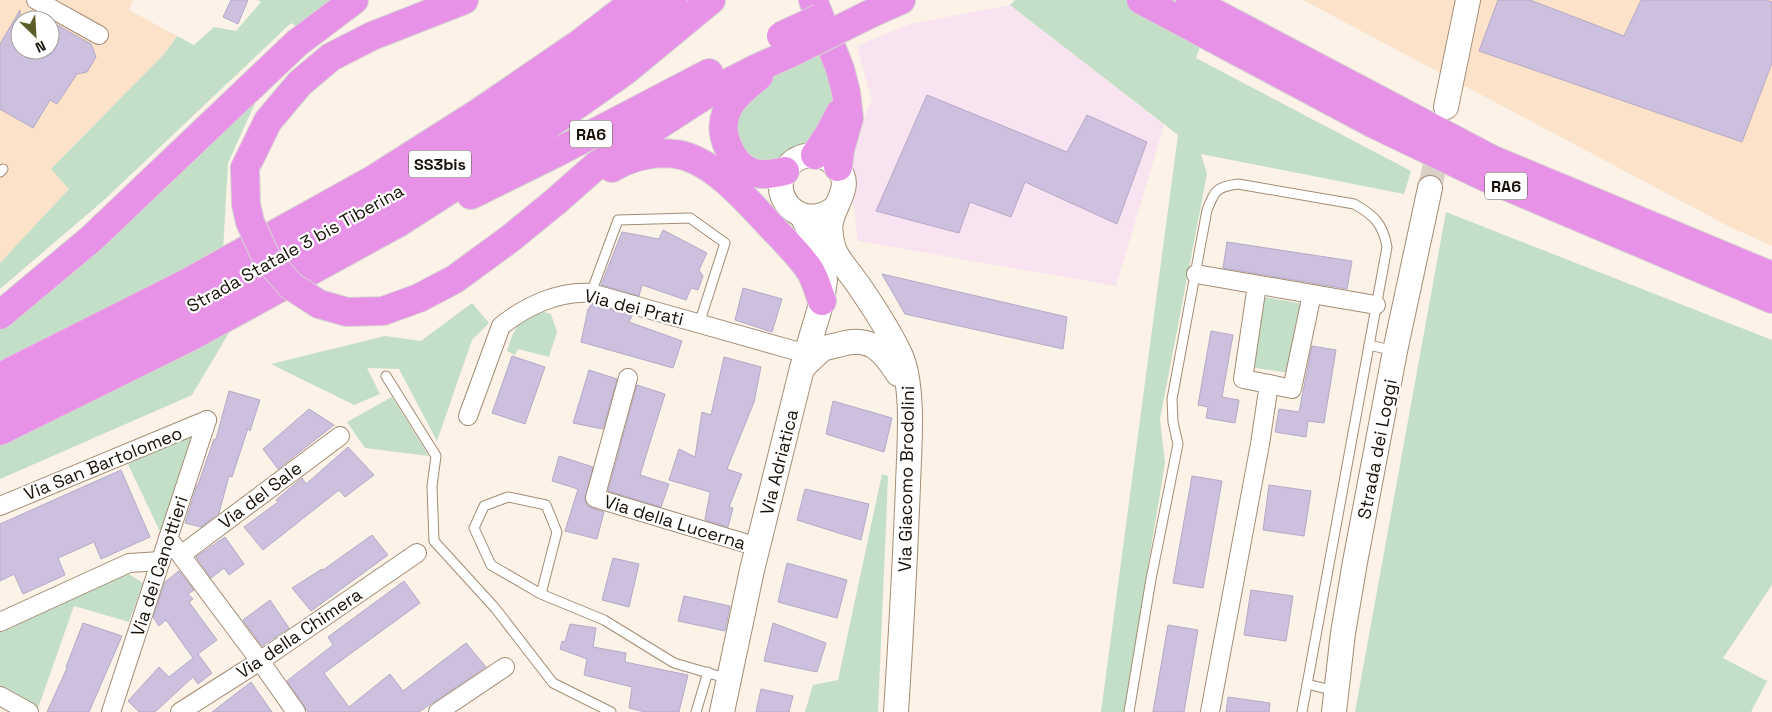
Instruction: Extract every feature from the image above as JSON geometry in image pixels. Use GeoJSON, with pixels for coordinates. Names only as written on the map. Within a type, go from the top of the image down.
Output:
{"type":"FeatureCollection","features":[{"type":"Feature","properties":{"kind":"highway"},"geometry":{"type":"LineString","coordinates":[[0,315],[91,239],[297,43],[354,0]]}},
{"type":"Feature","properties":{"kind":"highway"},"geometry":{"type":"LineString","coordinates":[[358,0],[296,58],[267,100],[248,139],[244,168],[246,204],[250,222],[266,257],[291,286],[319,304],[348,312],[383,311],[419,298],[454,279],[511,238],[555,202],[619,164],[646,155],[675,154],[703,164],[734,187],[799,255],[810,271],[822,301]]}},
{"type":"Feature","properties":{"kind":"highway"},"geometry":{"type":"LineString","coordinates":[[244,168],[268,120],[300,83],[331,57],[372,36],[464,0]]}},
{"type":"Feature","properties":{"kind":"highway","name":"Strada Statale 3 bis Tiberina"},"geometry":{"type":"LineString","coordinates":[[0,377],[185,284],[374,178],[486,108],[578,44],[636,0]]}},
{"type":"Feature","properties":{"kind":"highway","name":"Strada Statale 3 bis Tiberina"},"geometry":{"type":"LineString","coordinates":[[0,402],[192,306],[387,197],[490,134],[592,64],[673,0]]}},
{"type":"Feature","properties":{"kind":"highway"},"geometry":{"type":"LineString","coordinates":[[0,431],[190,337],[398,224],[540,131],[625,70],[711,0]]}},
{"type":"Feature","properties":{"kind":"highway","name":"RA6"},"geometry":{"type":"LineString","coordinates":[[398,224],[451,204],[866,6],[901,0]]}},
{"type":"Feature","properties":{"kind":"highway"},"geometry":{"type":"LineString","coordinates":[[1190,0],[1407,114]]}},
{"type":"Feature","properties":{"kind":"highway"},"geometry":{"type":"LineString","coordinates":[[1224,0],[1331,59],[1407,114]]}},
{"type":"Feature","properties":{"kind":"highway"},"geometry":{"type":"LineString","coordinates":[[812,1],[840,69],[846,92],[849,118],[840,150],[826,161]]}},
{"type":"Feature","properties":{"kind":"highway","name":"RA6"},"geometry":{"type":"LineString","coordinates":[[1140,2],[1372,123],[1487,178],[1772,276]]}},
{"type":"Feature","properties":{"kind":"highway"},"geometry":{"type":"LineString","coordinates":[[785,45],[742,90],[726,111],[723,124],[725,141],[734,160],[744,170],[759,174],[774,174],[785,171]]}},
{"type":"Feature","properties":{"kind":"highway","name":"RA6"},"geometry":{"type":"LineString","coordinates":[[555,202],[596,165],[710,92],[757,68],[785,45]]}},
{"type":"Feature","properties":{"kind":"highway","name":"RA6"},"geometry":{"type":"LineString","coordinates":[[1407,114],[1491,159],[1646,234],[1772,299]]}},
{"type":"Feature","properties":{"kind":"main road"},"geometry":{"type":"LineString","coordinates":[[1446,107],[1468,0]]}},
{"type":"Feature","properties":{"kind":"main road"},"geometry":{"type":"LineString","coordinates":[[797,159],[826,161],[842,174],[844,192],[840,201],[835,208],[820,217],[802,216],[794,212],[783,198],[782,180],[785,171],[797,159]]}},
{"type":"Feature","properties":{"kind":"main road","name":"Strada dei Loggi"},"geometry":{"type":"LineString","coordinates":[[1335,701],[1355,562],[1395,351],[1430,188]]}},
{"type":"Feature","properties":{"kind":"main road","name":"Via Giacomo Brodolini"},"geometry":{"type":"LineString","coordinates":[[835,208],[830,224],[835,251],[888,328],[907,374],[910,424],[904,596],[896,712]]}},
{"type":"Feature","properties":{"kind":"main road","name":"Via Adriatica"},"geometry":{"type":"LineString","coordinates":[[722,712],[718,676],[758,547],[822,301],[825,280],[823,266],[818,248],[802,216]]}},
{"type":"Feature","properties":{"kind":"main road"},"geometry":{"type":"LineString","coordinates":[[805,361],[823,349],[860,340],[878,348],[887,356],[908,392]]}},
{"type":"Feature","properties":{"kind":"street"},"geometry":{"type":"LineString","coordinates":[[36,0],[99,35]]}},
{"type":"Feature","properties":{"kind":"street"},"geometry":{"type":"LineString","coordinates":[[1196,274],[1256,286],[1376,305]]}},
{"type":"Feature","properties":{"kind":"street"},"geometry":{"type":"LineString","coordinates":[[1256,286],[1243,379],[1292,390],[1312,294]]}},
{"type":"Feature","properties":{"kind":"street","name":"Via dei Prati"},"geometry":{"type":"LineString","coordinates":[[468,416],[501,326],[513,316],[545,301],[578,292],[591,293],[699,324],[805,361]]}},
{"type":"Feature","properties":{"kind":"street","name":"Via della Lucerna"},"geometry":{"type":"LineString","coordinates":[[628,378],[595,498],[758,547]]}},
{"type":"Feature","properties":{"kind":"street"},"geometry":{"type":"LineString","coordinates":[[1210,712],[1260,444],[1269,384]]}},
{"type":"Feature","properties":{"kind":"street","name":"Via San Bartolomeo"},"geometry":{"type":"LineString","coordinates":[[0,506],[207,420]]}},
{"type":"Feature","properties":{"kind":"street","name":"Via dei Canottieri"},"geometry":{"type":"LineString","coordinates":[[111,712],[207,420]]}},
{"type":"Feature","properties":{"kind":"street","name":"Via del Sale"},"geometry":{"type":"LineString","coordinates":[[181,555],[340,436]]}},
{"type":"Feature","properties":{"kind":"street"},"geometry":{"type":"LineString","coordinates":[[168,538],[296,712]]}},
{"type":"Feature","properties":{"kind":"street","name":"Via della Chimera"},"geometry":{"type":"LineString","coordinates":[[180,712],[260,661],[417,553]]}},
{"type":"Feature","properties":{"kind":"street"},"geometry":{"type":"LineString","coordinates":[[0,622],[129,563],[161,561]]}},
{"type":"Feature","properties":{"kind":"street"},"geometry":{"type":"LineString","coordinates":[[438,712],[505,667]]}},
{"type":"Feature","properties":{"kind":"street"},"geometry":{"type":"LineString","coordinates":[[0,696],[28,712]]}},
{"type":"Feature","properties":{"kind":"lane"},"geometry":{"type":"LineString","coordinates":[[1129,712],[1151,579],[1178,444],[1173,422],[1172,399],[1207,210],[1214,193],[1224,186],[1238,184],[1354,204],[1377,221],[1384,234],[1387,247],[1302,712]]}},
{"type":"Feature","properties":{"kind":"lane"},"geometry":{"type":"LineString","coordinates":[[591,293],[618,220],[690,218],[725,243],[699,324]]}},
{"type":"Feature","properties":{"kind":"lane"},"geometry":{"type":"LineString","coordinates":[[1369,345],[1395,351]]}},
{"type":"Feature","properties":{"kind":"lane"},"geometry":{"type":"LineString","coordinates":[[386,376],[436,456],[432,486],[434,541],[495,608],[553,683],[611,712]]}},
{"type":"Feature","properties":{"kind":"lane"},"geometry":{"type":"LineString","coordinates":[[541,594],[557,532],[546,505],[508,497],[484,506],[474,528],[491,565],[541,594],[604,620],[674,662],[718,676],[696,712]]}},
{"type":"Feature","properties":{"kind":"lane"},"geometry":{"type":"LineString","coordinates":[[1307,684],[1335,701]]}},
{"type":"Feature","properties":{"kind":"shaded area"},"geometry":{"type":"Polygon","coordinates":[[[0,0],[133,0],[129,10],[177,36],[165,53],[51,169],[69,189],[0,263],[0,0]]]}},
{"type":"Feature","properties":{"kind":"shaded area"},"geometry":{"type":"Polygon","coordinates":[[[1303,0],[1772,0],[1772,246],[1730,227],[1303,0]]]}},
{"type":"Feature","properties":{"kind":"shaded area"},"geometry":{"type":"Polygon","coordinates":[[[1010,5],[1164,125],[1116,286],[858,241],[847,153],[872,100],[857,46],[910,24],[1010,5]]]}},
{"type":"Feature","properties":{"kind":"green space"},"geometry":{"type":"Polygon","coordinates":[[[258,0],[336,0],[299,28],[291,23],[104,200],[0,289],[0,263],[69,189],[51,169],[165,53],[177,36],[194,45],[214,27],[236,31],[261,2],[258,0]]]}},
{"type":"Feature","properties":{"kind":"green space"},"geometry":{"type":"Polygon","coordinates":[[[1015,0],[1217,0],[1196,58],[1411,171],[1404,194],[1201,154],[1207,174],[1160,419],[1165,463],[1124,712],[1101,712],[1178,135],[1010,5],[1015,0]]]}},
{"type":"Feature","properties":{"kind":"green space"},"geometry":{"type":"Polygon","coordinates":[[[822,53],[826,61],[834,106],[824,135],[773,161],[757,163],[741,152],[734,112],[748,92],[800,60],[822,53]]]}},
{"type":"Feature","properties":{"kind":"green space"},"geometry":{"type":"Polygon","coordinates":[[[257,99],[228,163],[223,251],[0,363],[0,328],[55,288],[257,99]]]}},
{"type":"Feature","properties":{"kind":"green space"},"geometry":{"type":"Polygon","coordinates":[[[1446,212],[1772,340],[1772,585],[1723,658],[1767,681],[1751,712],[1355,712],[1446,212]]]}},
{"type":"Feature","properties":{"kind":"green space"},"geometry":{"type":"Polygon","coordinates":[[[1264,297],[1303,304],[1289,373],[1250,367],[1264,297]]]}},
{"type":"Feature","properties":{"kind":"green space"},"geometry":{"type":"Polygon","coordinates":[[[472,303],[489,323],[472,340],[437,441],[399,369],[367,368],[380,394],[354,405],[271,364],[385,336],[421,341],[472,303]]]}},
{"type":"Feature","properties":{"kind":"green space"},"geometry":{"type":"Polygon","coordinates":[[[537,310],[551,314],[557,332],[549,357],[518,349],[515,355],[507,351],[522,317],[537,310]]]}},
{"type":"Feature","properties":{"kind":"green space"},"geometry":{"type":"Polygon","coordinates":[[[230,331],[192,395],[0,479],[0,442],[230,331]]]}},
{"type":"Feature","properties":{"kind":"green space"},"geometry":{"type":"Polygon","coordinates":[[[392,397],[429,456],[365,448],[347,422],[392,397]]]}},
{"type":"Feature","properties":{"kind":"green space"},"geometry":{"type":"Polygon","coordinates":[[[197,433],[163,538],[127,462],[197,433]]]}},
{"type":"Feature","properties":{"kind":"green space"},"geometry":{"type":"Polygon","coordinates":[[[882,474],[888,476],[878,712],[805,712],[813,685],[838,680],[882,474]]]}},
{"type":"Feature","properties":{"kind":"green space"},"geometry":{"type":"Polygon","coordinates":[[[127,573],[143,583],[129,622],[74,606],[37,711],[0,689],[0,631],[127,573]]]}},
{"type":"Feature","properties":{"kind":"building"},"geometry":{"type":"Polygon","coordinates":[[[231,0],[248,0],[238,24],[223,17],[231,0]]]}},
{"type":"Feature","properties":{"kind":"building"},"geometry":{"type":"Polygon","coordinates":[[[1498,0],[1530,0],[1624,36],[1641,0],[1766,0],[1772,2],[1772,63],[1742,142],[1479,51],[1498,0]]]}},
{"type":"Feature","properties":{"kind":"building"},"geometry":{"type":"Polygon","coordinates":[[[10,27],[10,60],[60,60],[60,27],[91,44],[96,57],[87,72],[77,74],[57,104],[50,100],[33,128],[0,109],[0,44],[10,27]]]}},
{"type":"Feature","properties":{"kind":"building"},"geometry":{"type":"Polygon","coordinates":[[[927,95],[1067,152],[1087,115],[1147,142],[1117,224],[1025,182],[1011,217],[970,202],[959,233],[876,211],[927,95]]]}},
{"type":"Feature","properties":{"kind":"building"},"geometry":{"type":"Polygon","coordinates":[[[663,230],[707,253],[699,270],[703,276],[698,290],[691,288],[686,300],[642,285],[639,296],[601,285],[622,232],[659,239],[663,230]]]}},
{"type":"Feature","properties":{"kind":"building"},"geometry":{"type":"Polygon","coordinates":[[[1227,242],[1352,261],[1347,289],[1223,268],[1227,242]]]}},
{"type":"Feature","properties":{"kind":"building"},"geometry":{"type":"Polygon","coordinates":[[[882,274],[1067,317],[1063,349],[905,314],[882,274]]]}},
{"type":"Feature","properties":{"kind":"building"},"geometry":{"type":"Polygon","coordinates":[[[743,288],[782,299],[772,332],[735,320],[743,288]]]}},
{"type":"Feature","properties":{"kind":"building"},"geometry":{"type":"Polygon","coordinates":[[[591,304],[632,316],[629,322],[682,341],[673,368],[581,342],[588,309],[591,304]]]}},
{"type":"Feature","properties":{"kind":"building"},"geometry":{"type":"Polygon","coordinates":[[[1211,331],[1233,335],[1222,397],[1239,400],[1235,423],[1206,418],[1208,407],[1198,405],[1211,331]]]}},
{"type":"Feature","properties":{"kind":"building"},"geometry":{"type":"Polygon","coordinates":[[[1312,346],[1336,350],[1324,423],[1308,421],[1306,437],[1275,432],[1279,409],[1299,412],[1312,346]]]}},
{"type":"Feature","properties":{"kind":"building"},"geometry":{"type":"Polygon","coordinates":[[[512,356],[545,367],[525,424],[492,413],[512,356]]]}},
{"type":"Feature","properties":{"kind":"building"},"geometry":{"type":"Polygon","coordinates":[[[724,357],[761,367],[754,402],[727,469],[742,474],[729,507],[733,508],[728,527],[705,520],[710,492],[669,480],[679,449],[695,457],[702,412],[711,415],[724,357]]]}},
{"type":"Feature","properties":{"kind":"building"},"geometry":{"type":"Polygon","coordinates":[[[589,370],[617,379],[603,429],[573,423],[589,370]]]}},
{"type":"Feature","properties":{"kind":"building"},"geometry":{"type":"Polygon","coordinates":[[[637,385],[665,394],[640,475],[669,484],[661,507],[608,491],[637,385]]]}},
{"type":"Feature","properties":{"kind":"building"},"geometry":{"type":"Polygon","coordinates":[[[229,391],[260,400],[250,431],[248,428],[232,477],[229,476],[219,513],[201,527],[185,523],[197,485],[214,439],[216,439],[229,391]]]}},
{"type":"Feature","properties":{"kind":"building"},"geometry":{"type":"Polygon","coordinates":[[[833,401],[892,418],[884,452],[826,434],[833,401]]]}},
{"type":"Feature","properties":{"kind":"building"},"geometry":{"type":"Polygon","coordinates":[[[309,409],[334,425],[278,469],[263,449],[309,409]]]}},
{"type":"Feature","properties":{"kind":"building"},"geometry":{"type":"Polygon","coordinates":[[[348,447],[374,475],[345,497],[339,490],[263,550],[244,527],[278,502],[276,500],[302,478],[306,484],[348,447]]]}},
{"type":"Feature","properties":{"kind":"building"},"geometry":{"type":"Polygon","coordinates":[[[559,456],[593,467],[585,500],[587,505],[604,512],[597,539],[565,531],[578,489],[552,481],[559,456]]]}},
{"type":"Feature","properties":{"kind":"building"},"geometry":{"type":"Polygon","coordinates":[[[121,470],[150,537],[101,559],[94,542],[58,558],[65,575],[23,594],[14,574],[0,581],[0,524],[121,470]]]}},
{"type":"Feature","properties":{"kind":"building"},"geometry":{"type":"Polygon","coordinates":[[[1192,476],[1222,481],[1203,588],[1173,583],[1192,476]]]}},
{"type":"Feature","properties":{"kind":"building"},"geometry":{"type":"Polygon","coordinates":[[[1269,485],[1311,491],[1304,536],[1263,530],[1269,485]]]}},
{"type":"Feature","properties":{"kind":"building"},"geometry":{"type":"Polygon","coordinates":[[[805,489],[869,504],[861,540],[797,520],[805,489]]]}},
{"type":"Feature","properties":{"kind":"building"},"geometry":{"type":"Polygon","coordinates":[[[372,535],[388,555],[311,611],[292,588],[323,570],[372,535]]]}},
{"type":"Feature","properties":{"kind":"building"},"geometry":{"type":"Polygon","coordinates":[[[225,537],[244,564],[229,575],[224,568],[211,578],[196,557],[225,537]]]}},
{"type":"Feature","properties":{"kind":"building"},"geometry":{"type":"Polygon","coordinates":[[[613,558],[639,564],[629,607],[602,600],[613,558]]]}},
{"type":"Feature","properties":{"kind":"building"},"geometry":{"type":"Polygon","coordinates":[[[787,563],[847,580],[837,618],[778,602],[787,563]]]}},
{"type":"Feature","properties":{"kind":"building"},"geometry":{"type":"Polygon","coordinates":[[[179,571],[194,590],[188,594],[193,599],[189,602],[217,640],[198,654],[212,673],[198,684],[193,677],[155,712],[139,712],[128,701],[159,667],[169,677],[193,658],[166,620],[159,626],[153,617],[165,582],[179,571]]]}},
{"type":"Feature","properties":{"kind":"building"},"geometry":{"type":"Polygon","coordinates":[[[404,581],[420,603],[324,673],[349,707],[390,674],[403,691],[466,643],[486,667],[419,712],[308,712],[287,681],[333,645],[328,637],[404,581]]]}},
{"type":"Feature","properties":{"kind":"building"},"geometry":{"type":"Polygon","coordinates":[[[1251,590],[1293,596],[1286,641],[1244,635],[1251,590]]]}},
{"type":"Feature","properties":{"kind":"building"},"geometry":{"type":"Polygon","coordinates":[[[684,596],[730,606],[725,631],[678,621],[684,596]]]}},
{"type":"Feature","properties":{"kind":"building"},"geometry":{"type":"Polygon","coordinates":[[[270,600],[289,628],[262,646],[243,620],[270,600]]]}},
{"type":"Feature","properties":{"kind":"building"},"geometry":{"type":"Polygon","coordinates":[[[83,623],[122,636],[89,712],[47,712],[67,668],[83,623]]]}},
{"type":"Feature","properties":{"kind":"building"},"geometry":{"type":"Polygon","coordinates":[[[773,623],[826,643],[817,672],[764,661],[773,623]]]}},
{"type":"Feature","properties":{"kind":"building"},"geometry":{"type":"Polygon","coordinates":[[[570,624],[596,628],[593,647],[626,653],[625,662],[688,675],[679,712],[645,712],[629,708],[632,687],[584,675],[587,659],[560,649],[562,641],[565,642],[570,624]]]}},
{"type":"Feature","properties":{"kind":"building"},"geometry":{"type":"Polygon","coordinates":[[[1168,625],[1198,630],[1184,712],[1153,712],[1168,625]]]}},
{"type":"Feature","properties":{"kind":"building"},"geometry":{"type":"Polygon","coordinates":[[[251,682],[272,712],[212,712],[251,682]]]}},
{"type":"Feature","properties":{"kind":"building"},"geometry":{"type":"Polygon","coordinates":[[[761,689],[793,696],[789,712],[756,712],[761,689]]]}},
{"type":"Feature","properties":{"kind":"building"},"geometry":{"type":"Polygon","coordinates":[[[1228,697],[1270,703],[1269,712],[1226,712],[1228,697]]]}},
{"type":"Feature","properties":{"kind":"tunnel"},"geometry":{"type":"LineString","coordinates":[[1430,188],[1441,136]]}}]}
